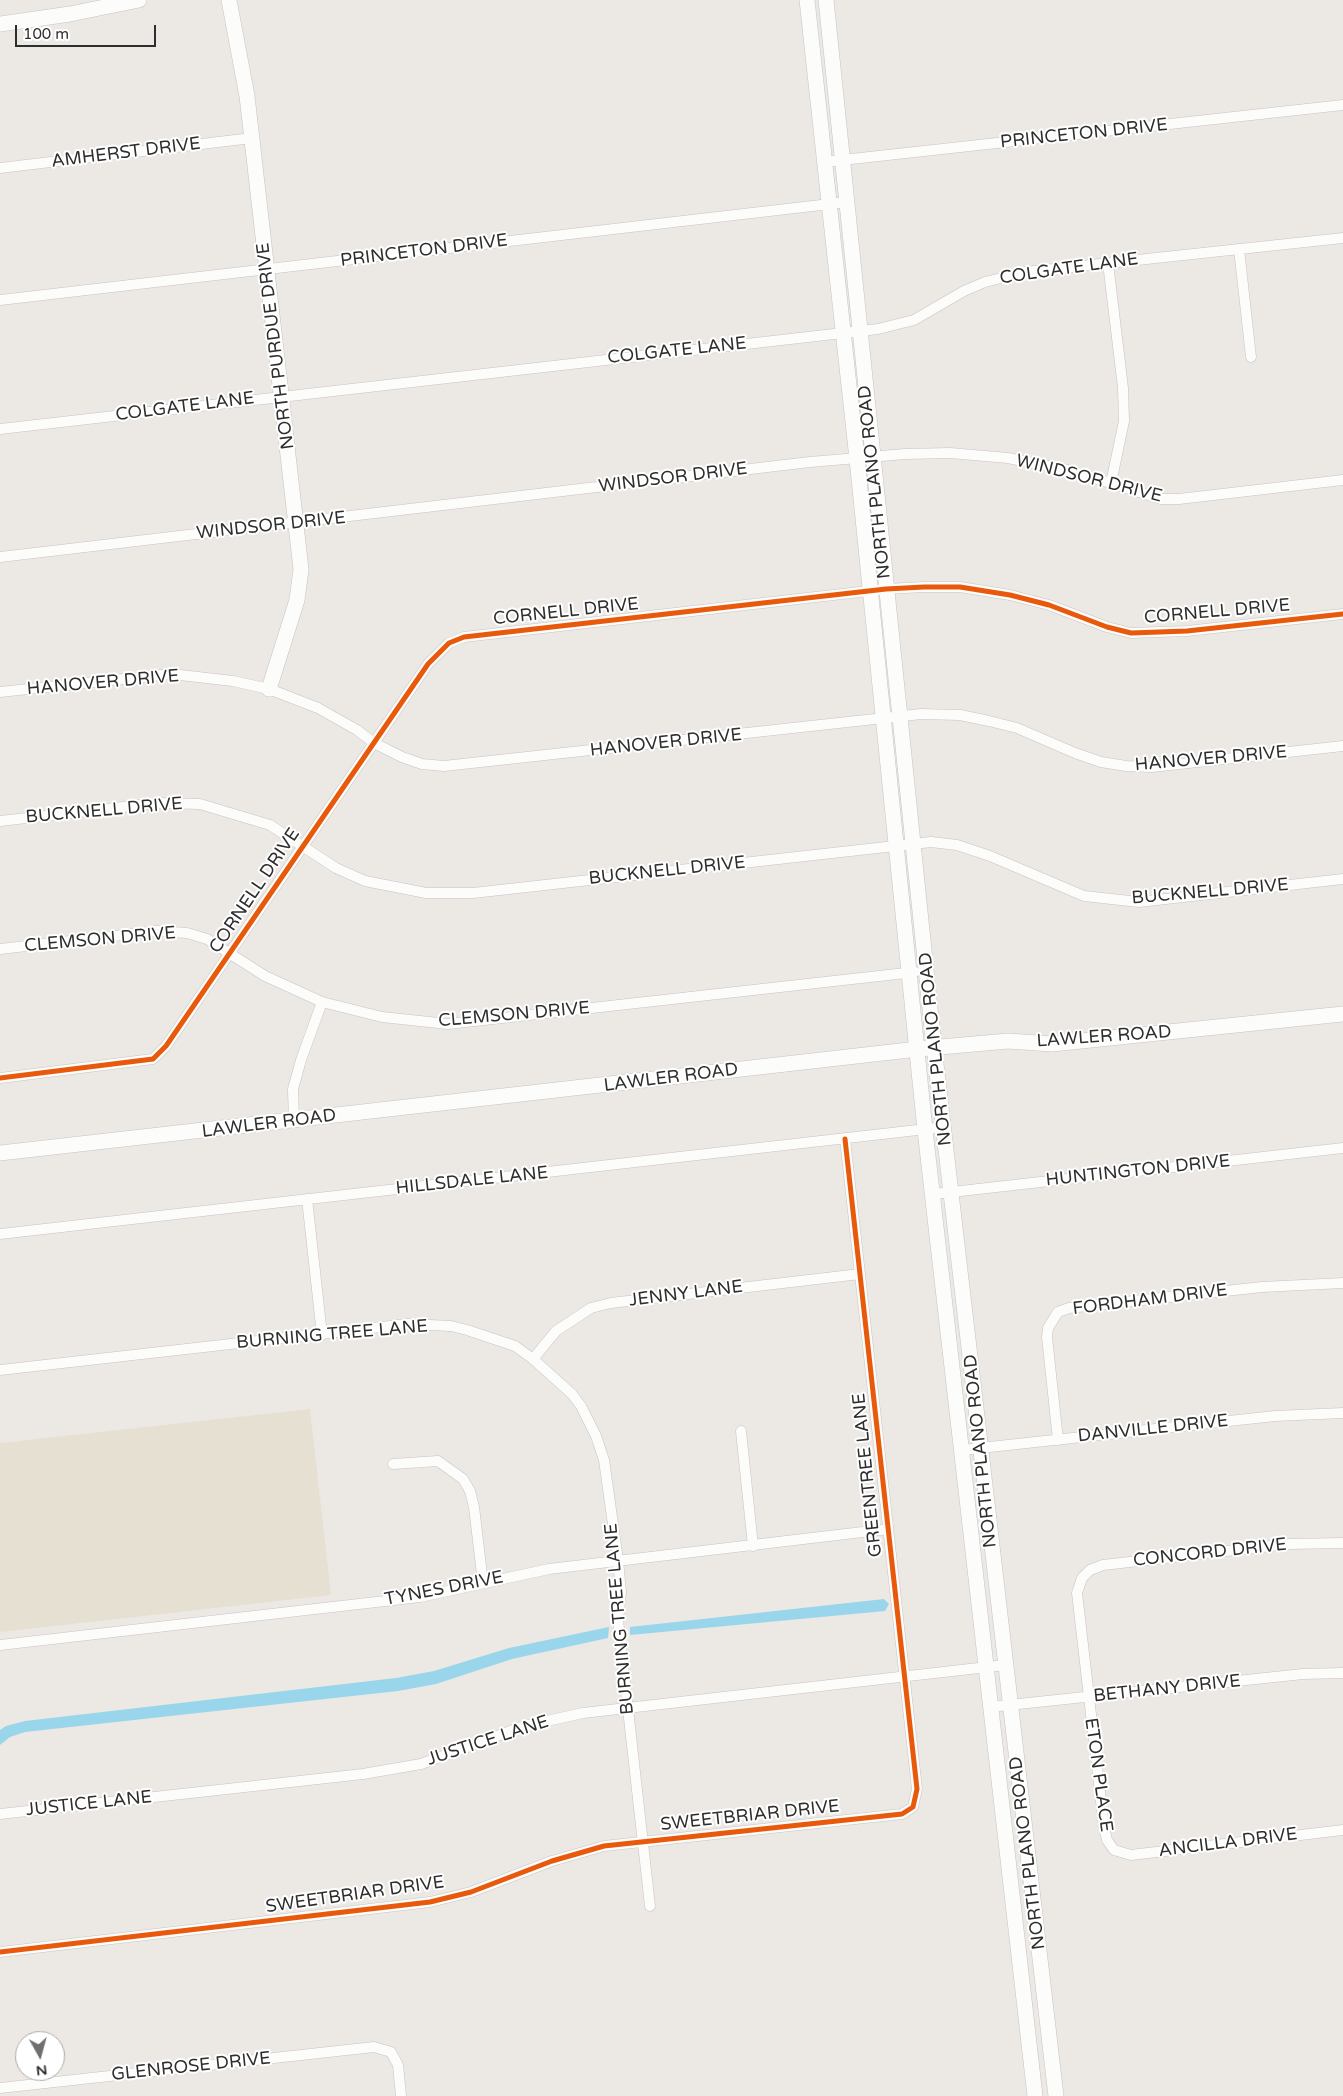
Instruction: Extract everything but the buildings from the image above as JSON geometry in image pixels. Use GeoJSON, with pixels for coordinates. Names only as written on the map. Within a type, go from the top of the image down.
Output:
{"type":"FeatureCollection","features":[{"type":"Feature","properties":{"kind":"main road"},"geometry":{"type":"LineString","coordinates":[[0,24],[70,14],[139,0]]}},
{"type":"Feature","properties":{"kind":"main road","name":"NORTH PURDUE DRIVE"},"geometry":{"type":"LineString","coordinates":[[229,0],[247,96],[301,569],[297,600],[269,690]]}},
{"type":"Feature","properties":{"kind":"main road","name":"NORTH PLANO ROAD"},"geometry":{"type":"LineString","coordinates":[[806,0],[843,332],[925,1130],[934,1194],[1035,2096]]}},
{"type":"Feature","properties":{"kind":"main road"},"geometry":{"type":"LineString","coordinates":[[827,6],[820,24],[810,31],[820,38],[835,84]]}},
{"type":"Feature","properties":{"kind":"main road","name":"NORTH PLANO ROAD"},"geometry":{"type":"LineString","coordinates":[[827,6],[844,160],[872,457],[915,844],[934,1048],[953,1192],[980,1449],[1056,2096]]}},
{"type":"Feature","properties":{"kind":"main road","name":"LAWLER ROAD"},"geometry":{"type":"LineString","coordinates":[[0,1153],[918,1049],[1008,1041],[1052,1044],[1343,1014]]}},
{"type":"Feature","properties":{"kind":"street","name":"PRINCETON DRIVE"},"geometry":{"type":"LineString","coordinates":[[824,162],[1343,105]]}},
{"type":"Feature","properties":{"kind":"street","name":"AMHERST DRIVE"},"geometry":{"type":"LineString","coordinates":[[0,168],[252,138]]}},
{"type":"Feature","properties":{"kind":"street","name":"PRINCETON DRIVE"},"geometry":{"type":"LineString","coordinates":[[0,300],[848,202]]}},
{"type":"Feature","properties":{"kind":"street","name":"COLGATE LANE"},"geometry":{"type":"LineString","coordinates":[[0,429],[860,331],[914,320],[964,291],[1004,276],[1239,248],[1343,238]]}},
{"type":"Feature","properties":{"kind":"street"},"geometry":{"type":"LineString","coordinates":[[1239,248],[1251,357]]}},
{"type":"Feature","properties":{"kind":"street"},"geometry":{"type":"LineString","coordinates":[[1108,263],[1124,421],[1111,483]]}},
{"type":"Feature","properties":{"kind":"street","name":"WINDSOR DRIVE"},"geometry":{"type":"LineString","coordinates":[[0,557],[872,457],[950,453],[1008,458],[1072,471],[1161,499],[1179,499],[1343,480]]}},
{"type":"Feature","properties":{"kind":"street","name":"CORNELL DRIVE"},"geometry":{"type":"LineString","coordinates":[[0,1078],[153,1059],[166,1046],[437,653],[449,643],[464,637],[886,589],[960,586],[1010,594],[1049,605],[1107,627],[1131,633],[1187,631],[1343,614]]}},
{"type":"Feature","properties":{"kind":"street","name":"HANOVER DRIVE"},"geometry":{"type":"LineString","coordinates":[[0,692],[171,674],[233,681],[269,690],[318,708],[357,730],[374,744],[422,764],[444,766],[901,716],[960,715],[989,720],[1017,728],[1075,753],[1102,762],[1126,766],[1152,767],[1343,746]]}},
{"type":"Feature","properties":{"kind":"street","name":"BUCKNELL DRIVE"},"geometry":{"type":"LineString","coordinates":[[0,820],[158,803],[200,804],[270,825],[336,868],[365,882],[426,893],[472,893],[931,842],[957,845],[990,856],[1084,896],[1139,902],[1343,879]]}},
{"type":"Feature","properties":{"kind":"street","name":"CLEMSON DRIVE"},"geometry":{"type":"LineString","coordinates":[[0,949],[167,931],[187,933],[207,940],[287,987],[322,1002],[382,1017],[448,1024],[927,971]]}},
{"type":"Feature","properties":{"kind":"street"},"geometry":{"type":"LineString","coordinates":[[294,1121],[293,1089],[301,1060],[322,1002]]}},
{"type":"Feature","properties":{"kind":"street","name":"HILLSDALE LANE"},"geometry":{"type":"LineString","coordinates":[[0,1234],[944,1127]]}},
{"type":"Feature","properties":{"kind":"street","name":"GREENTREE LANE"},"geometry":{"type":"LineString","coordinates":[[845,1139],[906,1676],[917,1789],[913,1807]]}},
{"type":"Feature","properties":{"kind":"street","name":"HUNTINGTON DRIVE"},"geometry":{"type":"LineString","coordinates":[[934,1194],[1343,1148]]}},
{"type":"Feature","properties":{"kind":"street"},"geometry":{"type":"LineString","coordinates":[[307,1200],[322,1334]]}},
{"type":"Feature","properties":{"kind":"street","name":"JENNY LANE"},"geometry":{"type":"LineString","coordinates":[[533,1359],[556,1330],[591,1308],[611,1303],[860,1274]]}},
{"type":"Feature","properties":{"kind":"street","name":"FORDHAM DRIVE"},"geometry":{"type":"LineString","coordinates":[[1058,1440],[1047,1337],[1048,1328],[1058,1312],[1069,1308],[1262,1287],[1343,1283]]}},
{"type":"Feature","properties":{"kind":"street","name":"BURNING TREE LANE"},"geometry":{"type":"LineString","coordinates":[[0,1370],[408,1324],[450,1326],[515,1346],[533,1359],[572,1394],[596,1436],[604,1460],[618,1560],[621,1592],[618,1620],[650,1906]]}},
{"type":"Feature","properties":{"kind":"street","name":"DANVILLE DRIVE"},"geometry":{"type":"LineString","coordinates":[[962,1450],[1275,1416],[1343,1413]]}},
{"type":"Feature","properties":{"kind":"street"},"geometry":{"type":"LineString","coordinates":[[741,1431],[752,1546]]}},
{"type":"Feature","properties":{"kind":"street"},"geometry":{"type":"LineString","coordinates":[[392,1464],[438,1461],[462,1479],[470,1491],[474,1507],[483,1583]]}},
{"type":"Feature","properties":{"kind":"street","name":"TYNES DRIVE"},"geometry":{"type":"LineString","coordinates":[[0,1645],[420,1597],[549,1569],[888,1529]]}},
{"type":"Feature","properties":{"kind":"street","name":"CONCORD DRIVE"},"geometry":{"type":"LineString","coordinates":[[1082,1578],[1090,1570],[1103,1565],[1289,1544],[1343,1543]]}},
{"type":"Feature","properties":{"kind":"street","name":"ETON PLACE"},"geometry":{"type":"LineString","coordinates":[[1082,1578],[1077,1593],[1088,1698],[1104,1827],[1107,1840],[1114,1850]]}},
{"type":"Feature","properties":{"kind":"street","name":"JUSTICE LANE"},"geometry":{"type":"LineString","coordinates":[[0,1814],[363,1774],[420,1764],[524,1726],[583,1713],[1005,1665]]}},
{"type":"Feature","properties":{"kind":"street","name":"BETHANY DRIVE"},"geometry":{"type":"LineString","coordinates":[[990,1707],[1303,1674],[1343,1673]]}},
{"type":"Feature","properties":{"kind":"street","name":"SWEETBRIAR DRIVE"},"geometry":{"type":"LineString","coordinates":[[0,1952],[430,1902],[471,1892],[552,1861],[604,1846],[902,1814],[913,1807]]}},
{"type":"Feature","properties":{"kind":"street","name":"ANCILLA DRIVE"},"geometry":{"type":"LineString","coordinates":[[1114,1850],[1131,1855],[1343,1830]]}},
{"type":"Feature","properties":{"kind":"street","name":"GLENROSE DRIVE"},"geometry":{"type":"LineString","coordinates":[[0,2088],[313,2053],[382,2048],[391,2052],[398,2065],[401,2096]]}},
{"type":"Feature","properties":{"kind":"shaded area"},"geometry":{"type":"Polygon","coordinates":[[[310,1409],[331,1595],[0,1632],[0,1443],[310,1409]]]}},
{"type":"Feature","properties":{"kind":"water"},"geometry":{"type":"Polygon","coordinates":[[[884,1599],[889,1604],[885,1611],[630,1635],[630,1627],[884,1599]]]}},
{"type":"Feature","properties":{"kind":"water"},"geometry":{"type":"Polygon","coordinates":[[[609,1627],[608,1638],[512,1659],[436,1684],[398,1691],[25,1732],[10,1737],[0,1745],[0,1730],[6,1726],[25,1721],[396,1678],[434,1671],[509,1648],[609,1627]]]}},
{"type":"Feature","properties":{"kind":"cycle path"},"geometry":{"type":"LineString","coordinates":[[0,1078],[153,1059],[166,1046],[428,664],[449,643],[464,637],[886,589],[924,587],[960,587],[1010,595],[1049,605],[1107,627],[1131,633],[1187,631],[1343,614]]}},
{"type":"Feature","properties":{"kind":"cycle path"},"geometry":{"type":"LineString","coordinates":[[0,1952],[430,1902],[471,1892],[552,1861],[604,1846],[902,1814],[913,1807],[917,1789],[845,1139]]}}]}
